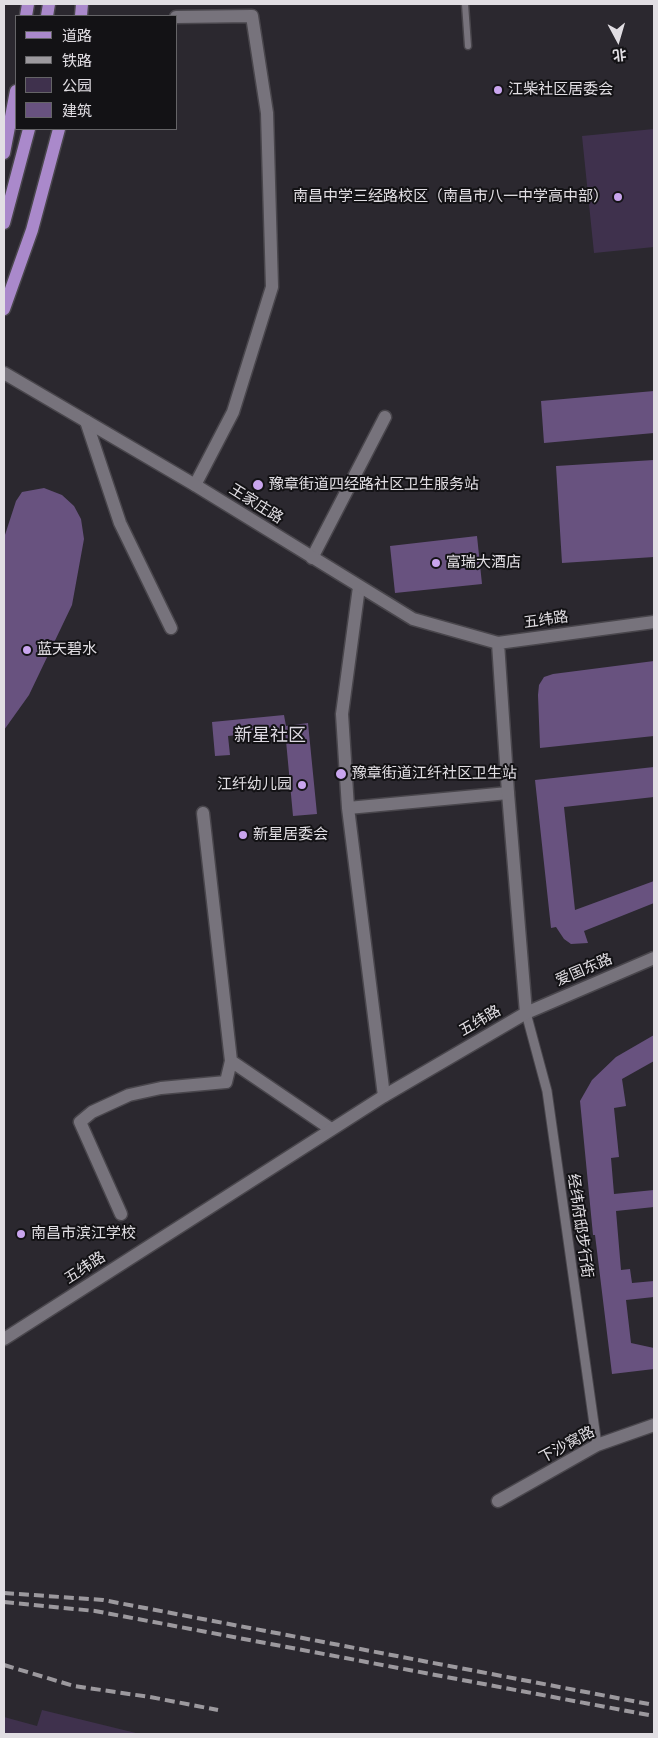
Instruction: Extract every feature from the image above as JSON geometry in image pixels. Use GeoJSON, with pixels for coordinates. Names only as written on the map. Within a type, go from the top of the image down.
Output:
{"type":"FeatureCollection","features":[{"type":"Feature","properties":{"kind":"main road"},"geometry":{"type":"LineString","coordinates":[[4,153],[15,96]]}},
{"type":"Feature","properties":{"kind":"main road"},"geometry":{"type":"LineString","coordinates":[[4,223],[29,130]]}},
{"type":"Feature","properties":{"kind":"main road"},"geometry":{"type":"LineString","coordinates":[[4,309],[32,230],[59,130]]}},
{"type":"Feature","properties":{"kind":"street"},"geometry":{"type":"LineString","coordinates":[[178,17],[252,16],[267,113],[272,288],[233,412],[195,485]]}},
{"type":"Feature","properties":{"kind":"street","name":"王家庄路"},"geometry":{"type":"LineString","coordinates":[[4,373],[195,485],[413,620],[498,643]]}},
{"type":"Feature","properties":{"kind":"street"},"geometry":{"type":"LineString","coordinates":[[312,558],[385,417]]}},
{"type":"Feature","properties":{"kind":"street"},"geometry":{"type":"LineString","coordinates":[[86,421],[120,523],[171,628]]}},
{"type":"Feature","properties":{"kind":"street"},"geometry":{"type":"LineString","coordinates":[[359,587],[342,714],[348,808],[384,1096]]}},
{"type":"Feature","properties":{"kind":"street","name":"五纬路"},"geometry":{"type":"LineString","coordinates":[[498,643],[654,622]]}},
{"type":"Feature","properties":{"kind":"street"},"geometry":{"type":"LineString","coordinates":[[498,643],[526,1013]]}},
{"type":"Feature","properties":{"kind":"street"},"geometry":{"type":"LineString","coordinates":[[348,808],[508,793]]}},
{"type":"Feature","properties":{"kind":"street"},"geometry":{"type":"LineString","coordinates":[[121,1214],[80,1122],[92,1112],[129,1094],[161,1088],[226,1082],[231,1061],[203,813]]}},
{"type":"Feature","properties":{"kind":"street","name":"爱国东路"},"geometry":{"type":"LineString","coordinates":[[526,1013],[654,958]]}},
{"type":"Feature","properties":{"kind":"street","name":"五纬路"},"geometry":{"type":"LineString","coordinates":[[4,1339],[384,1096],[526,1013]]}},
{"type":"Feature","properties":{"kind":"street","name":"经纬府邸步行街"},"geometry":{"type":"LineString","coordinates":[[526,1013],[547,1091],[597,1445]]}},
{"type":"Feature","properties":{"kind":"street"},"geometry":{"type":"LineString","coordinates":[[231,1061],[332,1130]]}},
{"type":"Feature","properties":{"kind":"street","name":"下沙窝路"},"geometry":{"type":"LineString","coordinates":[[498,1501],[597,1445],[654,1425]]}},
{"type":"Feature","properties":{"kind":"lane"},"geometry":{"type":"LineString","coordinates":[[465,4],[468,46]]}},
{"type":"Feature","properties":{"kind":"green space","name":"南昌中学三经路校区（南昌市八一中学高中部）"},"geometry":{"type":"Polygon","coordinates":[[[654,129],[654,247],[594,253],[582,136],[654,129]]]}},
{"type":"Feature","properties":{"kind":"green space"},"geometry":{"type":"Polygon","coordinates":[[[42,1710],[140,1734],[4,1734],[4,1717],[37,1726],[42,1710]]]}},
{"type":"Feature","properties":{"kind":"building"},"geometry":{"type":"Polygon","coordinates":[[[654,391],[654,433],[544,443],[541,401],[654,391]]]}},
{"type":"Feature","properties":{"kind":"building"},"geometry":{"type":"Polygon","coordinates":[[[654,460],[654,557],[562,563],[556,466],[654,460]]]}},
{"type":"Feature","properties":{"kind":"building","name":"蓝天碧水"},"geometry":{"type":"Polygon","coordinates":[[[44,488],[62,495],[74,506],[81,519],[84,539],[72,605],[29,695],[4,730],[4,538],[16,501],[22,492],[44,488]]]}},
{"type":"Feature","properties":{"kind":"building","name":"富瑞大酒店"},"geometry":{"type":"Polygon","coordinates":[[[477,536],[482,584],[395,593],[390,546],[477,536]]]}},
{"type":"Feature","properties":{"kind":"building"},"geometry":{"type":"Polygon","coordinates":[[[654,661],[654,736],[540,748],[538,695],[539,685],[544,677],[553,674],[654,661]]]}},
{"type":"Feature","properties":{"kind":"building","name":"江纤幼儿园"},"geometry":{"type":"Polygon","coordinates":[[[284,715],[286,726],[308,723],[317,814],[293,816],[285,730],[228,736],[230,755],[215,756],[212,722],[284,715]]]}},
{"type":"Feature","properties":{"kind":"building"},"geometry":{"type":"Polygon","coordinates":[[[654,767],[654,797],[564,807],[575,910],[654,881],[654,903],[584,931],[588,943],[571,944],[564,939],[556,927],[551,928],[535,780],[654,767]]]}},
{"type":"Feature","properties":{"kind":"building"},"geometry":{"type":"Polygon","coordinates":[[[654,1035],[654,1061],[622,1079],[626,1106],[614,1108],[619,1157],[611,1158],[614,1194],[654,1190],[654,1207],[616,1211],[621,1270],[630,1269],[632,1283],[654,1281],[654,1297],[626,1300],[631,1343],[654,1348],[654,1369],[612,1374],[595,1235],[593,1235],[580,1101],[592,1080],[616,1057],[654,1035]]]}},
{"type":"Feature","properties":{"kind":"railway"},"geometry":{"type":"LineString","coordinates":[[4,1593],[103,1600],[654,1705]]}},
{"type":"Feature","properties":{"kind":"railway"},"geometry":{"type":"LineString","coordinates":[[4,1602],[95,1611],[654,1716]]}},
{"type":"Feature","properties":{"kind":"railway"},"geometry":{"type":"LineString","coordinates":[[4,1665],[74,1686],[150,1697],[218,1710]]}},
{"type":"Feature","properties":{"kind":"place","name":"江柴社区居委会"},"geometry":{"type":"Point","coordinates":[498,90]}},
{"type":"Feature","properties":{"kind":"place","name":"南昌中学三经路校区（南昌市八一中学高中部）"},"geometry":{"type":"Point","coordinates":[618,197]}},
{"type":"Feature","properties":{"kind":"place","name":"豫章街道四经路社区卫生服务站"},"geometry":{"type":"Point","coordinates":[258,485]}},
{"type":"Feature","properties":{"kind":"place","name":"富瑞大酒店"},"geometry":{"type":"Point","coordinates":[436,563]}},
{"type":"Feature","properties":{"kind":"place","name":"蓝天碧水"},"geometry":{"type":"Point","coordinates":[27,650]}},
{"type":"Feature","properties":{"kind":"place","name":"豫章街道江纤社区卫生站"},"geometry":{"type":"Point","coordinates":[341,774]}},
{"type":"Feature","properties":{"kind":"place","name":"江纤幼儿园"},"geometry":{"type":"Point","coordinates":[302,785]}},
{"type":"Feature","properties":{"kind":"place","name":"新星居委会"},"geometry":{"type":"Point","coordinates":[243,835]}},
{"type":"Feature","properties":{"kind":"place","name":"南昌市滨江学校"},"geometry":{"type":"Point","coordinates":[21,1234]}},
{"type":"Feature","properties":{"kind":"district","name":"新星社区"},"geometry":{"type":"Point","coordinates":[270,736]}}]}
